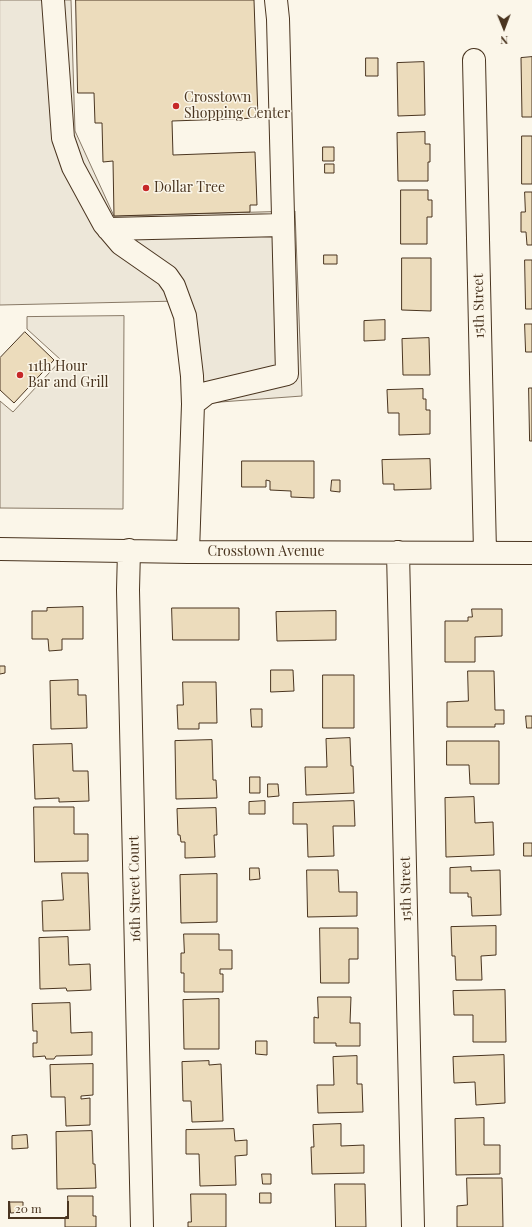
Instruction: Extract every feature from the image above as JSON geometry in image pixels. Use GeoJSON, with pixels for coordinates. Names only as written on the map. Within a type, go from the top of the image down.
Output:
{"type":"FeatureCollection","features":[{"type":"Feature","properties":{"kind":"street"},"geometry":{"type":"LineString","coordinates":[[53,0],[62,138],[73,167],[108,229],[121,244],[167,276],[174,286],[185,316],[192,376],[193,404],[188,552]]}},
{"type":"Feature","properties":{"kind":"street"},"geometry":{"type":"LineString","coordinates":[[193,404],[207,393],[287,374],[278,19],[276,0]]}},
{"type":"Feature","properties":{"kind":"street","name":"15th Street"},"geometry":{"type":"LineString","coordinates":[[474,60],[485,552]]}},
{"type":"Feature","properties":{"kind":"street"},"geometry":{"type":"LineString","coordinates":[[108,229],[283,224]]}},
{"type":"Feature","properties":{"kind":"street","name":"Crosstown Avenue"},"geometry":{"type":"LineString","coordinates":[[0,549],[188,552],[532,553]]}},
{"type":"Feature","properties":{"kind":"street","name":"16th Street Court"},"geometry":{"type":"LineString","coordinates":[[129,550],[128,598],[142,1227]]}},
{"type":"Feature","properties":{"kind":"street","name":"15th Street"},"geometry":{"type":"LineString","coordinates":[[398,552],[413,1227]]}},
{"type":"Feature","properties":{"kind":"shaded area"},"geometry":{"type":"Polygon","coordinates":[[[0,0],[71,0],[75,131],[114,216],[295,211],[302,396],[193,404],[179,301],[0,305],[0,0]]]}},
{"type":"Feature","properties":{"kind":"shaded area"},"geometry":{"type":"Polygon","coordinates":[[[124,316],[123,509],[0,508],[0,401],[13,412],[61,360],[27,329],[27,317],[124,316]]]}},
{"type":"Feature","properties":{"kind":"building","name":"Crosstown Shopping Center"},"geometry":{"type":"Polygon","coordinates":[[[76,0],[254,0],[258,118],[172,121],[173,155],[255,152],[257,205],[250,205],[250,212],[114,216],[113,161],[103,162],[102,123],[95,123],[94,93],[78,93],[76,0]]]}},
{"type":"Feature","properties":{"kind":"building"},"geometry":{"type":"Polygon","coordinates":[[[532,57],[532,117],[522,117],[521,58],[532,57]]]}},
{"type":"Feature","properties":{"kind":"building"},"geometry":{"type":"Polygon","coordinates":[[[366,58],[378,58],[378,76],[366,76],[366,58]]]}},
{"type":"Feature","properties":{"kind":"building"},"geometry":{"type":"Polygon","coordinates":[[[424,62],[425,115],[398,116],[397,63],[424,62]]]}},
{"type":"Feature","properties":{"kind":"building"},"geometry":{"type":"Polygon","coordinates":[[[425,132],[425,144],[430,144],[428,181],[398,181],[397,133],[425,132]]]}},
{"type":"Feature","properties":{"kind":"building"},"geometry":{"type":"Polygon","coordinates":[[[522,136],[532,136],[532,184],[522,184],[522,136]]]}},
{"type":"Feature","properties":{"kind":"building"},"geometry":{"type":"Polygon","coordinates":[[[323,147],[334,147],[334,161],[323,161],[323,147]]]}},
{"type":"Feature","properties":{"kind":"building"},"geometry":{"type":"Polygon","coordinates":[[[325,164],[334,164],[334,173],[325,173],[325,164]]]}},
{"type":"Feature","properties":{"kind":"building"},"geometry":{"type":"Polygon","coordinates":[[[401,190],[428,190],[428,200],[432,200],[432,217],[427,217],[427,244],[401,244],[401,190]]]}},
{"type":"Feature","properties":{"kind":"building"},"geometry":{"type":"Polygon","coordinates":[[[525,192],[532,192],[532,245],[527,245],[526,232],[521,232],[521,212],[525,212],[525,192]]]}},
{"type":"Feature","properties":{"kind":"building"},"geometry":{"type":"Polygon","coordinates":[[[324,255],[337,255],[337,264],[324,264],[324,255]]]}},
{"type":"Feature","properties":{"kind":"building"},"geometry":{"type":"Polygon","coordinates":[[[402,258],[431,258],[431,311],[402,310],[402,258]]]}},
{"type":"Feature","properties":{"kind":"building"},"geometry":{"type":"Polygon","coordinates":[[[525,260],[532,260],[532,309],[526,309],[525,260]]]}},
{"type":"Feature","properties":{"kind":"building"},"geometry":{"type":"Polygon","coordinates":[[[385,320],[385,340],[364,341],[364,321],[385,320]]]}},
{"type":"Feature","properties":{"kind":"building"},"geometry":{"type":"Polygon","coordinates":[[[525,324],[532,324],[532,352],[526,352],[525,324]]]}},
{"type":"Feature","properties":{"kind":"building","name":"11th Hour Bar and Grill"},"geometry":{"type":"Polygon","coordinates":[[[25,332],[54,360],[14,403],[0,390],[0,358],[25,332]]]}},
{"type":"Feature","properties":{"kind":"building"},"geometry":{"type":"Polygon","coordinates":[[[429,338],[430,375],[403,375],[402,339],[429,338]]]}},
{"type":"Feature","properties":{"kind":"building"},"geometry":{"type":"Polygon","coordinates":[[[529,388],[532,388],[532,441],[530,441],[529,388]]]}},
{"type":"Feature","properties":{"kind":"building"},"geometry":{"type":"Polygon","coordinates":[[[423,389],[423,399],[426,399],[426,410],[430,410],[430,434],[399,435],[399,413],[388,413],[387,390],[423,389]]]}},
{"type":"Feature","properties":{"kind":"building"},"geometry":{"type":"Polygon","coordinates":[[[430,459],[431,489],[394,490],[394,484],[383,484],[382,460],[430,459]]]}},
{"type":"Feature","properties":{"kind":"building"},"geometry":{"type":"Polygon","coordinates":[[[242,461],[314,461],[314,498],[291,497],[291,491],[270,490],[270,481],[266,480],[266,487],[242,487],[242,461]]]}},
{"type":"Feature","properties":{"kind":"building"},"geometry":{"type":"Polygon","coordinates":[[[332,480],[340,480],[340,492],[331,491],[332,480]]]}},
{"type":"Feature","properties":{"kind":"building"},"geometry":{"type":"Polygon","coordinates":[[[83,607],[83,639],[62,639],[62,650],[49,651],[48,639],[32,639],[32,611],[47,611],[47,608],[83,607]]]}},
{"type":"Feature","properties":{"kind":"building"},"geometry":{"type":"Polygon","coordinates":[[[172,608],[239,608],[239,640],[173,640],[172,608]]]}},
{"type":"Feature","properties":{"kind":"building"},"geometry":{"type":"Polygon","coordinates":[[[472,609],[502,609],[502,636],[475,637],[475,662],[445,662],[445,621],[468,621],[468,617],[472,617],[472,609]]]}},
{"type":"Feature","properties":{"kind":"building"},"geometry":{"type":"Polygon","coordinates":[[[336,611],[336,640],[277,641],[276,612],[336,611]]]}},
{"type":"Feature","properties":{"kind":"building"},"geometry":{"type":"Polygon","coordinates":[[[0,666],[5,666],[5,673],[0,674],[0,666]]]}},
{"type":"Feature","properties":{"kind":"building"},"geometry":{"type":"Polygon","coordinates":[[[271,670],[293,670],[294,691],[271,692],[271,670]]]}},
{"type":"Feature","properties":{"kind":"building"},"geometry":{"type":"Polygon","coordinates":[[[468,671],[494,671],[495,710],[504,710],[504,724],[495,724],[495,727],[447,727],[447,702],[468,701],[468,671]]]}},
{"type":"Feature","properties":{"kind":"building"},"geometry":{"type":"Polygon","coordinates":[[[323,675],[354,675],[354,728],[323,728],[323,675]]]}},
{"type":"Feature","properties":{"kind":"building"},"geometry":{"type":"Polygon","coordinates":[[[78,680],[78,695],[86,695],[87,728],[51,729],[50,681],[78,680]]]}},
{"type":"Feature","properties":{"kind":"building"},"geometry":{"type":"Polygon","coordinates":[[[183,682],[216,682],[217,723],[199,723],[199,729],[178,729],[177,705],[183,705],[183,682]]]}},
{"type":"Feature","properties":{"kind":"building"},"geometry":{"type":"Polygon","coordinates":[[[251,709],[262,709],[262,727],[252,727],[251,709]]]}},
{"type":"Feature","properties":{"kind":"building"},"geometry":{"type":"Polygon","coordinates":[[[526,716],[532,716],[532,728],[527,728],[526,716]]]}},
{"type":"Feature","properties":{"kind":"building"},"geometry":{"type":"Polygon","coordinates":[[[350,738],[354,793],[306,795],[305,767],[327,767],[326,739],[350,738]]]}},
{"type":"Feature","properties":{"kind":"building"},"geometry":{"type":"Polygon","coordinates":[[[212,740],[213,780],[216,780],[217,798],[176,799],[175,741],[212,740]]]}},
{"type":"Feature","properties":{"kind":"building"},"geometry":{"type":"Polygon","coordinates":[[[447,741],[499,741],[499,784],[470,784],[469,765],[447,765],[447,741]]]}},
{"type":"Feature","properties":{"kind":"building"},"geometry":{"type":"Polygon","coordinates":[[[72,744],[73,771],[88,771],[89,801],[59,802],[59,798],[35,799],[33,745],[72,744]]]}},
{"type":"Feature","properties":{"kind":"building"},"geometry":{"type":"Polygon","coordinates":[[[250,777],[260,777],[260,793],[250,793],[250,777]]]}},
{"type":"Feature","properties":{"kind":"building"},"geometry":{"type":"Polygon","coordinates":[[[268,784],[278,784],[279,796],[268,797],[268,784]]]}},
{"type":"Feature","properties":{"kind":"building"},"geometry":{"type":"Polygon","coordinates":[[[474,797],[475,823],[493,822],[494,855],[446,857],[445,798],[474,797]]]}},
{"type":"Feature","properties":{"kind":"building"},"geometry":{"type":"Polygon","coordinates":[[[265,801],[265,814],[249,814],[249,802],[265,801]]]}},
{"type":"Feature","properties":{"kind":"building"},"geometry":{"type":"Polygon","coordinates":[[[354,801],[355,826],[333,826],[334,856],[308,857],[307,824],[293,824],[293,803],[354,801]]]}},
{"type":"Feature","properties":{"kind":"building"},"geometry":{"type":"Polygon","coordinates":[[[34,807],[74,807],[74,834],[88,834],[88,861],[35,862],[34,807]]]}},
{"type":"Feature","properties":{"kind":"building"},"geometry":{"type":"Polygon","coordinates":[[[216,808],[217,835],[214,835],[215,857],[185,858],[185,842],[181,842],[180,835],[178,835],[177,809],[216,808]]]}},
{"type":"Feature","properties":{"kind":"building"},"geometry":{"type":"Polygon","coordinates":[[[524,843],[532,843],[532,856],[524,856],[524,843]]]}},
{"type":"Feature","properties":{"kind":"building"},"geometry":{"type":"Polygon","coordinates":[[[471,867],[471,871],[500,870],[501,915],[472,916],[471,897],[468,897],[468,893],[450,893],[450,868],[471,867]]]}},
{"type":"Feature","properties":{"kind":"building"},"geometry":{"type":"Polygon","coordinates":[[[250,868],[259,868],[260,879],[250,880],[250,868]]]}},
{"type":"Feature","properties":{"kind":"building"},"geometry":{"type":"Polygon","coordinates":[[[307,870],[338,870],[339,892],[357,892],[357,916],[308,917],[307,870]]]}},
{"type":"Feature","properties":{"kind":"building"},"geometry":{"type":"Polygon","coordinates":[[[62,873],[88,873],[90,930],[43,931],[42,901],[63,900],[62,873]]]}},
{"type":"Feature","properties":{"kind":"building"},"geometry":{"type":"Polygon","coordinates":[[[217,874],[217,922],[181,923],[180,875],[217,874]]]}},
{"type":"Feature","properties":{"kind":"building"},"geometry":{"type":"Polygon","coordinates":[[[496,926],[496,955],[481,956],[482,980],[456,980],[455,956],[452,956],[451,927],[496,926]]]}},
{"type":"Feature","properties":{"kind":"building"},"geometry":{"type":"Polygon","coordinates":[[[320,928],[358,928],[358,959],[349,959],[349,983],[321,983],[320,928]]]}},
{"type":"Feature","properties":{"kind":"building"},"geometry":{"type":"Polygon","coordinates":[[[184,934],[219,934],[219,950],[232,950],[232,969],[220,969],[220,974],[223,974],[223,992],[184,992],[184,973],[181,973],[181,953],[184,953],[184,934]]]}},
{"type":"Feature","properties":{"kind":"building"},"geometry":{"type":"Polygon","coordinates":[[[68,937],[69,965],[90,964],[91,990],[67,991],[66,988],[40,989],[39,938],[68,937]]]}},
{"type":"Feature","properties":{"kind":"building"},"geometry":{"type":"Polygon","coordinates":[[[505,990],[506,1042],[473,1042],[473,1015],[454,1015],[453,991],[505,990]]]}},
{"type":"Feature","properties":{"kind":"building"},"geometry":{"type":"Polygon","coordinates":[[[318,997],[351,997],[350,1023],[360,1023],[360,1046],[336,1046],[336,1043],[314,1043],[314,1017],[318,1018],[318,997]]]}},
{"type":"Feature","properties":{"kind":"building"},"geometry":{"type":"Polygon","coordinates":[[[219,999],[219,1049],[184,1049],[183,1000],[219,999]]]}},
{"type":"Feature","properties":{"kind":"building"},"geometry":{"type":"Polygon","coordinates":[[[70,1003],[71,1033],[92,1032],[92,1055],[56,1056],[54,1059],[46,1059],[45,1056],[33,1057],[33,1043],[37,1043],[37,1031],[33,1031],[32,1004],[70,1003]]]}},
{"type":"Feature","properties":{"kind":"building"},"geometry":{"type":"Polygon","coordinates":[[[256,1041],[267,1041],[267,1055],[256,1054],[256,1041]]]}},
{"type":"Feature","properties":{"kind":"building"},"geometry":{"type":"Polygon","coordinates":[[[504,1055],[505,1103],[476,1105],[475,1082],[454,1083],[453,1057],[504,1055]]]}},
{"type":"Feature","properties":{"kind":"building"},"geometry":{"type":"Polygon","coordinates":[[[357,1056],[357,1084],[362,1084],[363,1112],[318,1113],[317,1085],[334,1085],[333,1057],[357,1056]]]}},
{"type":"Feature","properties":{"kind":"building"},"geometry":{"type":"Polygon","coordinates":[[[209,1061],[209,1065],[221,1064],[223,1121],[192,1122],[191,1101],[183,1101],[182,1062],[209,1061]]]}},
{"type":"Feature","properties":{"kind":"building"},"geometry":{"type":"Polygon","coordinates":[[[93,1064],[93,1095],[81,1096],[81,1099],[90,1098],[90,1125],[66,1126],[65,1097],[51,1097],[50,1065],[93,1064]]]}},
{"type":"Feature","properties":{"kind":"building"},"geometry":{"type":"Polygon","coordinates":[[[484,1118],[484,1145],[500,1145],[500,1174],[456,1175],[455,1119],[484,1118]]]}},
{"type":"Feature","properties":{"kind":"building"},"geometry":{"type":"Polygon","coordinates":[[[341,1124],[341,1146],[364,1145],[364,1173],[312,1174],[311,1147],[314,1147],[313,1125],[341,1124]]]}},
{"type":"Feature","properties":{"kind":"building"},"geometry":{"type":"Polygon","coordinates":[[[234,1129],[235,1141],[247,1140],[247,1155],[235,1156],[236,1185],[200,1186],[199,1154],[186,1154],[186,1130],[234,1129]]]}},
{"type":"Feature","properties":{"kind":"building"},"geometry":{"type":"Polygon","coordinates":[[[92,1131],[93,1164],[95,1164],[96,1188],[57,1189],[56,1132],[92,1131]]]}},
{"type":"Feature","properties":{"kind":"building"},"geometry":{"type":"Polygon","coordinates":[[[27,1135],[28,1148],[12,1149],[12,1136],[27,1135]]]}},
{"type":"Feature","properties":{"kind":"building"},"geometry":{"type":"Polygon","coordinates":[[[262,1174],[271,1174],[271,1184],[263,1184],[262,1174]]]}},
{"type":"Feature","properties":{"kind":"building"},"geometry":{"type":"Polygon","coordinates":[[[467,1178],[502,1178],[503,1227],[457,1227],[457,1206],[467,1205],[467,1178]]]}},
{"type":"Feature","properties":{"kind":"building"},"geometry":{"type":"Polygon","coordinates":[[[335,1184],[365,1184],[366,1227],[336,1227],[335,1184]]]}},
{"type":"Feature","properties":{"kind":"building"},"geometry":{"type":"Polygon","coordinates":[[[260,1193],[271,1193],[271,1203],[260,1203],[260,1193]]]}},
{"type":"Feature","properties":{"kind":"building"},"geometry":{"type":"Polygon","coordinates":[[[191,1194],[226,1194],[226,1227],[188,1227],[188,1222],[191,1222],[191,1194]]]}},
{"type":"Feature","properties":{"kind":"building"},"geometry":{"type":"Polygon","coordinates":[[[68,1196],[93,1196],[93,1216],[96,1216],[96,1227],[65,1227],[65,1217],[68,1216],[68,1196]]]}},
{"type":"Feature","properties":{"kind":"building"},"geometry":{"type":"Polygon","coordinates":[[[10,1202],[23,1202],[23,1212],[11,1213],[10,1202]]]}},
{"type":"Feature","properties":{"kind":"place","name":"Crosstown Shopping Center"},"geometry":{"type":"Point","coordinates":[176,106]}},
{"type":"Feature","properties":{"kind":"place","name":"Dollar Tree"},"geometry":{"type":"Point","coordinates":[146,188]}},
{"type":"Feature","properties":{"kind":"place","name":"11th Hour Bar and Grill"},"geometry":{"type":"Point","coordinates":[20,375]}}]}
